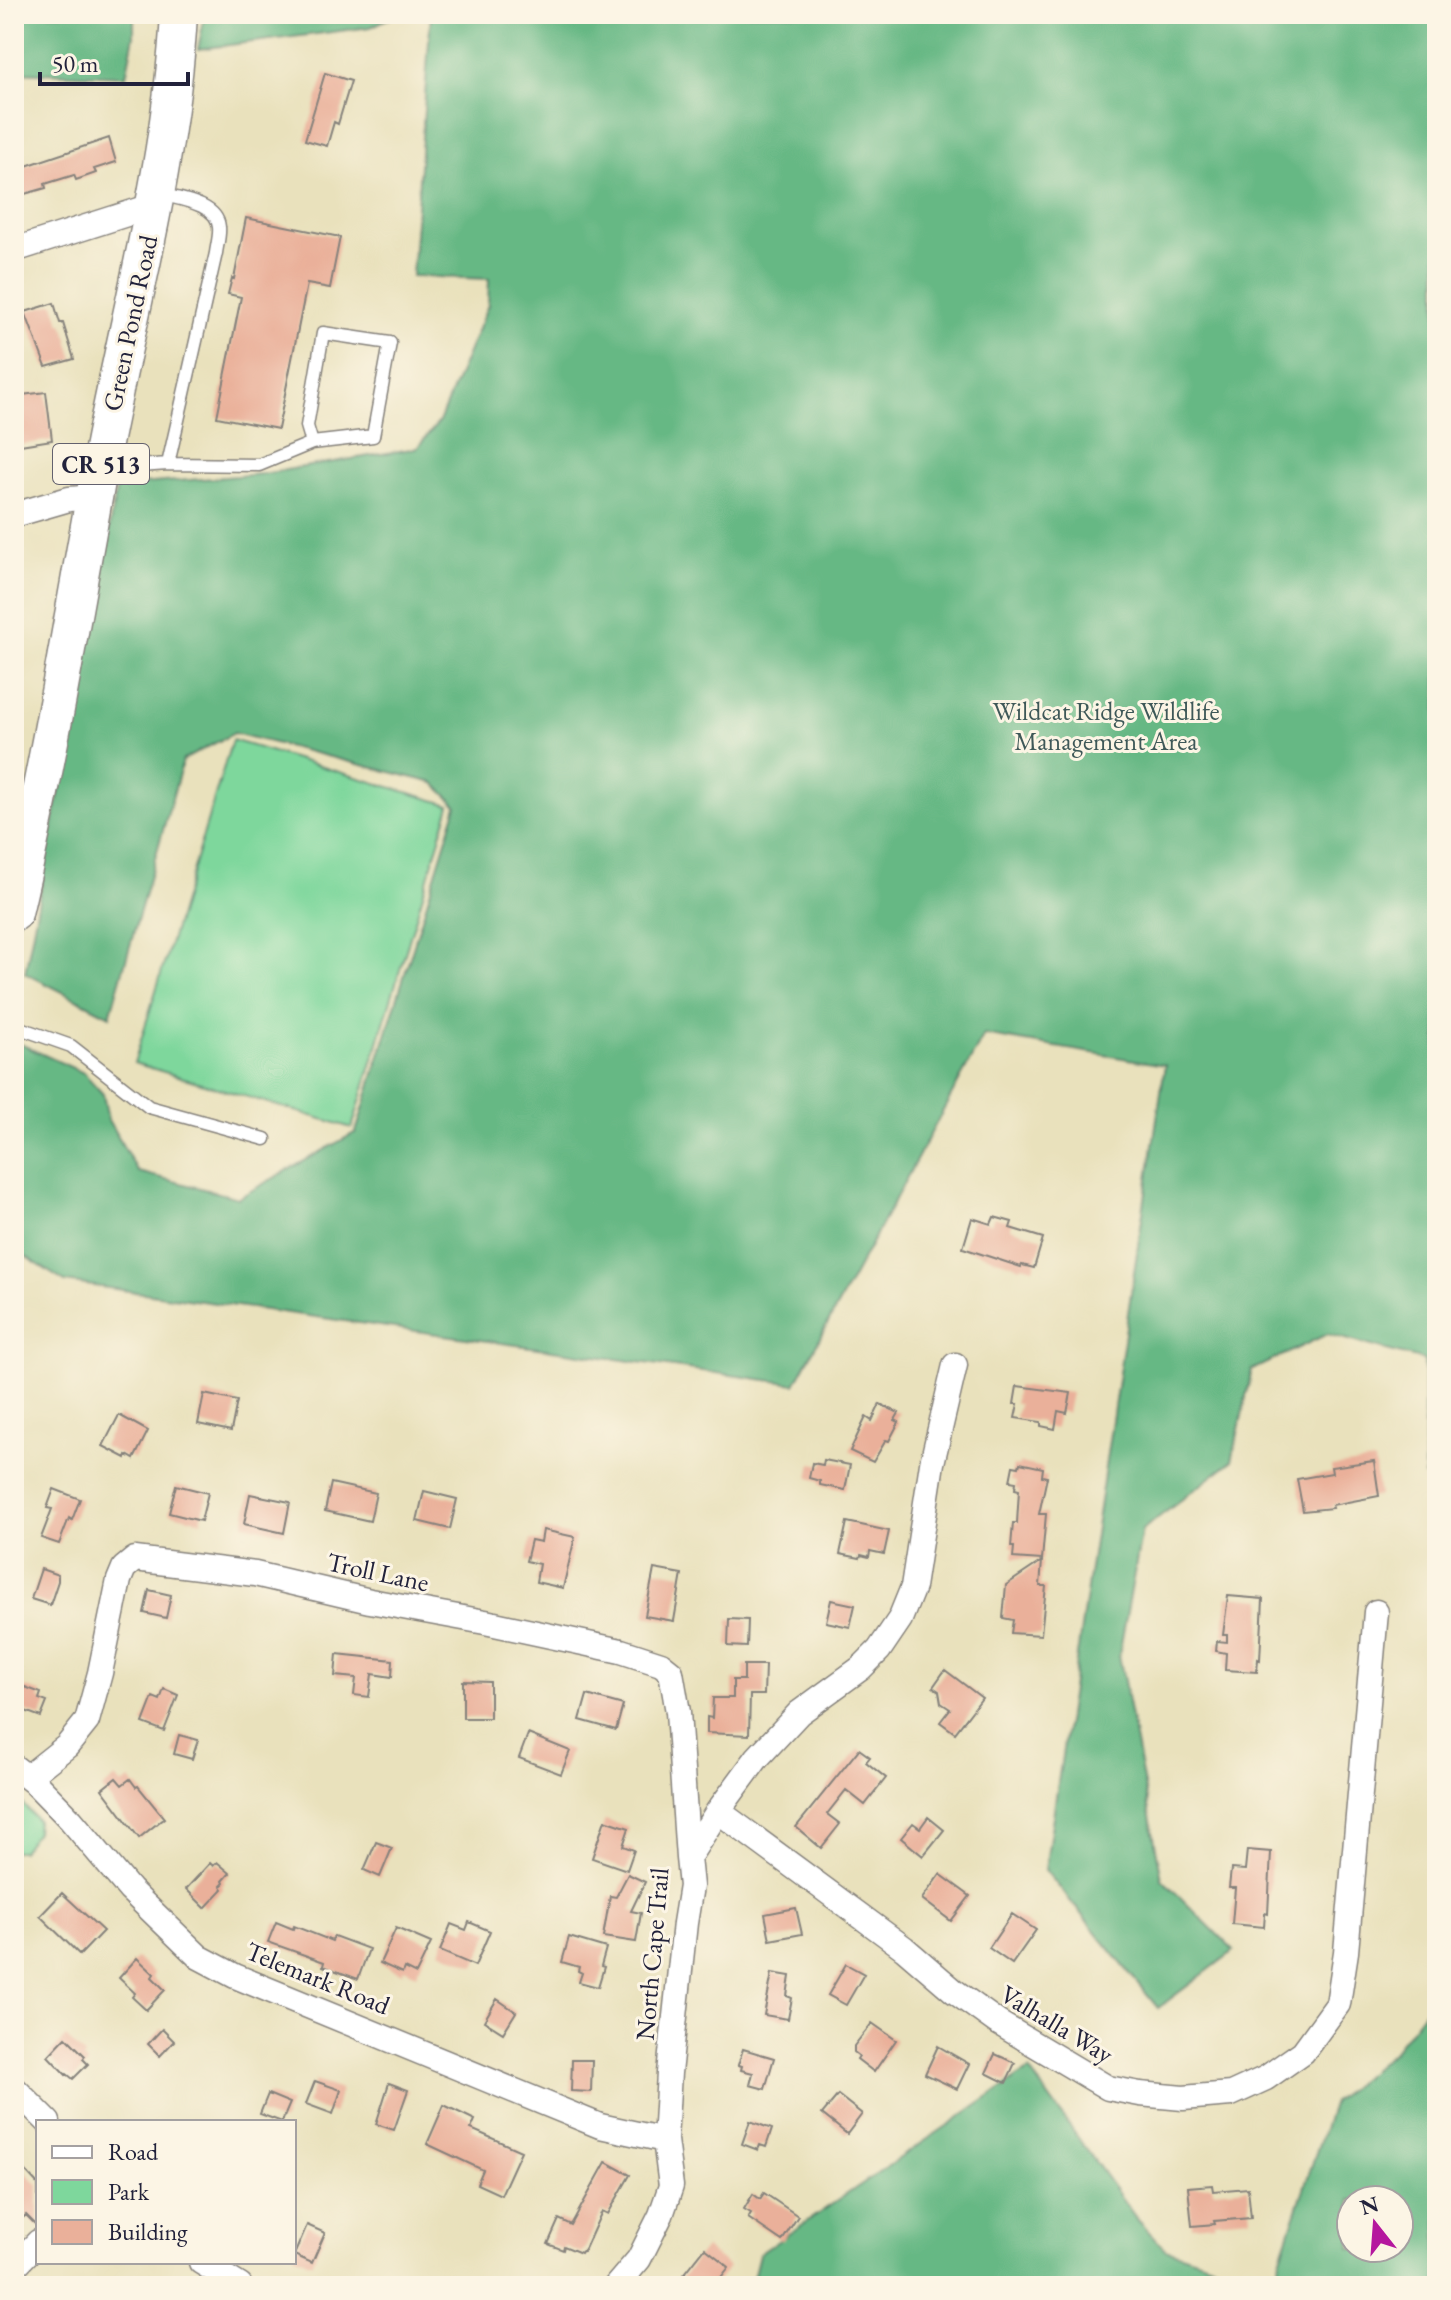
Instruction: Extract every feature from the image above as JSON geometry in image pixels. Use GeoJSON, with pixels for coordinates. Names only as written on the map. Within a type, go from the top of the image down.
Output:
{"type":"FeatureCollection","features":[{"type":"Feature","properties":{"kind":"main road","name":"Green Pond Road"},"geometry":{"type":"LineString","coordinates":[[14,913],[45,770],[98,481],[156,199],[172,92],[179,14]]}},
{"type":"Feature","properties":{"kind":"street"},"geometry":{"type":"LineString","coordinates":[[14,250],[156,199]]}},
{"type":"Feature","properties":{"kind":"street"},"geometry":{"type":"LineString","coordinates":[[14,515],[69,499],[98,481]]}},
{"type":"Feature","properties":{"kind":"street","name":"North Cape Trail"},"geometry":{"type":"LineString","coordinates":[[616,2286],[639,2259],[661,2215],[671,2186],[665,2140],[669,2073],[691,1886],[688,1858],[757,1758],[799,1713],[870,1659],[900,1619],[913,1587],[932,1463],[955,1365]]}},
{"type":"Feature","properties":{"kind":"street","name":"Troll Lane"},"geometry":{"type":"LineString","coordinates":[[21,1772],[67,1746],[87,1721],[124,1568],[135,1559],[255,1574],[370,1601],[621,1651],[661,1664],[671,1672],[678,1712],[688,1858]]}},
{"type":"Feature","properties":{"kind":"street","name":"Valhalla Way"},"geometry":{"type":"LineString","coordinates":[[718,1811],[904,1948],[954,1991],[997,2022],[1097,2082],[1108,2088],[1140,2094],[1183,2098],[1231,2094],[1266,2078],[1303,2052],[1338,2004],[1346,1952],[1376,1612]]}},
{"type":"Feature","properties":{"kind":"street","name":"Telemark Road"},"geometry":{"type":"LineString","coordinates":[[21,1772],[71,1820],[130,1890],[199,1957],[235,1976],[600,2126],[665,2140]]}},
{"type":"Feature","properties":{"kind":"street"},"geometry":{"type":"LineString","coordinates":[[14,2088],[46,2120]]}},
{"type":"Feature","properties":{"kind":"street"},"geometry":{"type":"LineString","coordinates":[[14,2267],[36,2244]]}},
{"type":"Feature","properties":{"kind":"street"},"geometry":{"type":"LineString","coordinates":[[204,2264],[240,2286]]}},
{"type":"Feature","properties":{"kind":"lane"},"geometry":{"type":"LineString","coordinates":[[156,199],[199,204],[215,216],[219,227],[216,253],[168,464]]}},
{"type":"Feature","properties":{"kind":"lane"},"geometry":{"type":"LineString","coordinates":[[98,481],[125,467],[259,465],[312,443],[373,436],[390,343],[323,333],[307,426],[312,443]]}},
{"type":"Feature","properties":{"kind":"lane"},"geometry":{"type":"LineString","coordinates":[[14,1026],[71,1046],[149,1107],[265,1139]]}},
{"type":"Feature","properties":{"kind":"green space"},"geometry":{"type":"Polygon","coordinates":[[[14,14],[134,14],[134,36],[126,76],[14,72],[14,14]]]}},
{"type":"Feature","properties":{"kind":"green space"},"geometry":{"type":"Polygon","coordinates":[[[205,14],[397,14],[371,27],[198,49],[205,14]]]}},
{"type":"Feature","properties":{"kind":"green space","name":"Wildcat Ridge Wildlife Management Area"},"geometry":{"type":"Polygon","coordinates":[[[431,14],[1437,14],[1437,1476],[1424,1476],[1424,1360],[1327,1334],[1252,1370],[1232,1461],[1142,1530],[1119,1655],[1162,1879],[1234,1951],[1158,2008],[1045,1870],[1165,1065],[984,1035],[795,1384],[65,1282],[14,1249],[14,1041],[84,1073],[103,1094],[108,1120],[138,1172],[238,1198],[356,1132],[457,805],[434,783],[234,733],[183,760],[110,1016],[25,973],[117,486],[262,474],[417,448],[439,422],[488,305],[489,279],[412,276],[431,14]]]}},
{"type":"Feature","properties":{"kind":"green space"},"geometry":{"type":"Polygon","coordinates":[[[232,740],[450,805],[352,1128],[134,1063],[232,740]]]}},
{"type":"Feature","properties":{"kind":"green space"},"geometry":{"type":"Polygon","coordinates":[[[14,1795],[37,1820],[36,1832],[22,1851],[14,1851],[14,1795]]]}},
{"type":"Feature","properties":{"kind":"green space"},"geometry":{"type":"Polygon","coordinates":[[[1437,1995],[1437,2286],[751,2286],[759,2254],[1029,2070],[1136,2218],[1165,2249],[1272,2284],[1333,2102],[1393,2052],[1437,1995]]]}},
{"type":"Feature","properties":{"kind":"building"},"geometry":{"type":"Polygon","coordinates":[[[325,73],[351,81],[338,124],[334,122],[327,146],[305,140],[325,73]]]}},
{"type":"Feature","properties":{"kind":"building"},"geometry":{"type":"Polygon","coordinates":[[[109,138],[116,162],[94,169],[96,173],[76,180],[74,175],[45,184],[46,188],[14,197],[14,170],[109,138]]]}},
{"type":"Feature","properties":{"kind":"building"},"geometry":{"type":"Polygon","coordinates":[[[246,218],[340,237],[330,288],[307,284],[278,429],[217,417],[241,297],[228,294],[246,218]]]}},
{"type":"Feature","properties":{"kind":"building"},"geometry":{"type":"Polygon","coordinates":[[[54,303],[74,359],[46,367],[25,312],[54,303]]]}},
{"type":"Feature","properties":{"kind":"building"},"geometry":{"type":"Polygon","coordinates":[[[46,392],[52,440],[14,446],[14,396],[46,392]]]}},
{"type":"Feature","properties":{"kind":"building"},"geometry":{"type":"Polygon","coordinates":[[[994,1217],[1012,1222],[1010,1228],[1043,1238],[1034,1268],[1021,1267],[963,1248],[972,1218],[991,1224],[994,1217]]]}},
{"type":"Feature","properties":{"kind":"building"},"geometry":{"type":"Polygon","coordinates":[[[1017,1386],[1071,1393],[1067,1413],[1058,1411],[1055,1429],[1041,1426],[1041,1422],[1015,1418],[1017,1386]]]}},
{"type":"Feature","properties":{"kind":"building"},"geometry":{"type":"Polygon","coordinates":[[[204,1394],[237,1401],[231,1431],[198,1424],[204,1394]]]}},
{"type":"Feature","properties":{"kind":"building"},"geometry":{"type":"Polygon","coordinates":[[[880,1404],[899,1413],[895,1420],[899,1422],[873,1462],[850,1451],[866,1417],[872,1421],[880,1404]]]}},
{"type":"Feature","properties":{"kind":"building"},"geometry":{"type":"Polygon","coordinates":[[[119,1415],[148,1431],[134,1459],[103,1446],[119,1415]]]}},
{"type":"Feature","properties":{"kind":"building"},"geometry":{"type":"Polygon","coordinates":[[[824,1460],[850,1465],[845,1490],[820,1485],[820,1481],[809,1478],[812,1463],[823,1465],[824,1460]]]}},
{"type":"Feature","properties":{"kind":"building"},"geometry":{"type":"Polygon","coordinates":[[[1374,1461],[1379,1496],[1332,1505],[1333,1508],[1303,1511],[1297,1479],[1332,1473],[1331,1467],[1374,1461]]]}},
{"type":"Feature","properties":{"kind":"building"},"geometry":{"type":"Polygon","coordinates":[[[1020,1463],[1043,1468],[1042,1476],[1047,1477],[1039,1514],[1046,1514],[1042,1560],[1013,1558],[1013,1523],[1017,1523],[1019,1490],[1015,1489],[1016,1482],[1010,1481],[1013,1466],[1019,1467],[1020,1463]]]}},
{"type":"Feature","properties":{"kind":"building"},"geometry":{"type":"Polygon","coordinates":[[[331,1483],[376,1493],[370,1521],[325,1511],[331,1483]]]}},
{"type":"Feature","properties":{"kind":"building"},"geometry":{"type":"Polygon","coordinates":[[[176,1485],[208,1493],[201,1521],[169,1513],[176,1485]]]}},
{"type":"Feature","properties":{"kind":"building"},"geometry":{"type":"Polygon","coordinates":[[[54,1489],[80,1499],[59,1544],[41,1538],[52,1509],[47,1508],[54,1489]]]}},
{"type":"Feature","properties":{"kind":"building"},"geometry":{"type":"Polygon","coordinates":[[[424,1491],[457,1499],[450,1529],[417,1521],[424,1491]]]}},
{"type":"Feature","properties":{"kind":"building"},"geometry":{"type":"Polygon","coordinates":[[[250,1494],[290,1502],[284,1533],[244,1524],[250,1494]]]}},
{"type":"Feature","properties":{"kind":"building"},"geometry":{"type":"Polygon","coordinates":[[[847,1522],[889,1531],[884,1554],[870,1551],[869,1557],[861,1555],[860,1558],[840,1554],[847,1522]]]}},
{"type":"Feature","properties":{"kind":"building"},"geometry":{"type":"Polygon","coordinates":[[[543,1530],[575,1537],[563,1588],[536,1582],[539,1564],[526,1561],[531,1540],[541,1542],[543,1530]]]}},
{"type":"Feature","properties":{"kind":"building"},"geometry":{"type":"Polygon","coordinates":[[[1042,1561],[1040,1586],[1046,1586],[1041,1635],[1011,1633],[1013,1620],[1003,1618],[1006,1585],[1042,1561]]]}},
{"type":"Feature","properties":{"kind":"building"},"geometry":{"type":"Polygon","coordinates":[[[41,1569],[58,1575],[50,1605],[31,1599],[41,1569]]]}},
{"type":"Feature","properties":{"kind":"building"},"geometry":{"type":"Polygon","coordinates":[[[654,1569],[682,1574],[674,1621],[645,1616],[654,1569]]]}},
{"type":"Feature","properties":{"kind":"building"},"geometry":{"type":"Polygon","coordinates":[[[149,1590],[171,1595],[166,1618],[144,1613],[149,1590]]]}},
{"type":"Feature","properties":{"kind":"building"},"geometry":{"type":"Polygon","coordinates":[[[1228,1596],[1263,1599],[1257,1672],[1225,1670],[1226,1653],[1216,1651],[1217,1641],[1227,1642],[1227,1635],[1223,1635],[1228,1596]]]}},
{"type":"Feature","properties":{"kind":"building"},"geometry":{"type":"Polygon","coordinates":[[[831,1600],[855,1605],[850,1627],[826,1622],[831,1600]]]}},
{"type":"Feature","properties":{"kind":"building"},"geometry":{"type":"Polygon","coordinates":[[[729,1619],[748,1620],[747,1647],[728,1646],[729,1619]]]}},
{"type":"Feature","properties":{"kind":"building"},"geometry":{"type":"Polygon","coordinates":[[[337,1654],[393,1660],[392,1677],[372,1674],[369,1697],[354,1695],[356,1678],[335,1676],[337,1654]]]}},
{"type":"Feature","properties":{"kind":"building"},"geometry":{"type":"Polygon","coordinates":[[[744,1665],[765,1665],[764,1695],[750,1695],[749,1735],[707,1733],[707,1717],[712,1718],[713,1698],[733,1698],[733,1680],[744,1680],[744,1665]]]}},
{"type":"Feature","properties":{"kind":"building"},"geometry":{"type":"Polygon","coordinates":[[[945,1670],[982,1698],[955,1733],[940,1722],[950,1709],[941,1703],[939,1691],[933,1687],[945,1670]]]}},
{"type":"Feature","properties":{"kind":"building"},"geometry":{"type":"Polygon","coordinates":[[[463,1681],[490,1682],[490,1718],[463,1718],[463,1681]]]}},
{"type":"Feature","properties":{"kind":"building"},"geometry":{"type":"Polygon","coordinates":[[[25,1687],[41,1693],[39,1699],[47,1702],[41,1717],[17,1708],[25,1687]]]}},
{"type":"Feature","properties":{"kind":"building"},"geometry":{"type":"Polygon","coordinates":[[[164,1689],[178,1695],[164,1731],[143,1723],[153,1697],[160,1700],[164,1689]]]}},
{"type":"Feature","properties":{"kind":"building"},"geometry":{"type":"Polygon","coordinates":[[[587,1695],[623,1705],[616,1730],[580,1720],[587,1695]]]}},
{"type":"Feature","properties":{"kind":"building"},"geometry":{"type":"Polygon","coordinates":[[[528,1734],[570,1751],[561,1774],[519,1758],[528,1734]]]}},
{"type":"Feature","properties":{"kind":"building"},"geometry":{"type":"Polygon","coordinates":[[[179,1735],[198,1740],[192,1759],[174,1754],[179,1735]]]}},
{"type":"Feature","properties":{"kind":"building"},"geometry":{"type":"Polygon","coordinates":[[[859,1749],[870,1757],[866,1762],[886,1778],[865,1805],[846,1790],[827,1814],[840,1824],[821,1848],[796,1827],[859,1749]]]}},
{"type":"Feature","properties":{"kind":"building"},"geometry":{"type":"Polygon","coordinates":[[[116,1778],[122,1785],[130,1779],[164,1818],[139,1838],[102,1789],[116,1778]]]}},
{"type":"Feature","properties":{"kind":"building"},"geometry":{"type":"Polygon","coordinates":[[[928,1817],[944,1830],[923,1856],[901,1838],[913,1823],[920,1828],[928,1817]]]}},
{"type":"Feature","properties":{"kind":"building"},"geometry":{"type":"Polygon","coordinates":[[[605,1820],[629,1828],[623,1846],[634,1850],[627,1870],[592,1858],[605,1820]]]}},
{"type":"Feature","properties":{"kind":"building"},"geometry":{"type":"Polygon","coordinates":[[[376,1842],[392,1848],[380,1877],[364,1870],[376,1842]]]}},
{"type":"Feature","properties":{"kind":"building"},"geometry":{"type":"Polygon","coordinates":[[[1247,1850],[1271,1852],[1268,1914],[1265,1913],[1264,1927],[1232,1924],[1235,1888],[1229,1888],[1231,1869],[1245,1870],[1247,1850]]]}},
{"type":"Feature","properties":{"kind":"building"},"geometry":{"type":"Polygon","coordinates":[[[217,1862],[230,1873],[223,1881],[223,1889],[205,1908],[186,1889],[210,1863],[213,1866],[217,1862]]]}},
{"type":"Feature","properties":{"kind":"building"},"geometry":{"type":"Polygon","coordinates":[[[628,1874],[645,1882],[631,1911],[641,1913],[636,1942],[603,1937],[610,1896],[616,1897],[628,1874]]]}},
{"type":"Feature","properties":{"kind":"building"},"geometry":{"type":"Polygon","coordinates":[[[940,1874],[970,1896],[951,1921],[922,1899],[940,1874]]]}},
{"type":"Feature","properties":{"kind":"building"},"geometry":{"type":"Polygon","coordinates":[[[62,1893],[103,1931],[80,1955],[40,1916],[62,1893]]]}},
{"type":"Feature","properties":{"kind":"building"},"geometry":{"type":"Polygon","coordinates":[[[796,1908],[802,1934],[770,1940],[765,1914],[796,1908]]]}},
{"type":"Feature","properties":{"kind":"building"},"geometry":{"type":"Polygon","coordinates":[[[1012,1914],[1036,1930],[1012,1964],[989,1948],[1012,1914]]]}},
{"type":"Feature","properties":{"kind":"building"},"geometry":{"type":"Polygon","coordinates":[[[276,1922],[332,1941],[334,1936],[369,1949],[358,1979],[323,1966],[324,1962],[268,1942],[276,1922]]]}},
{"type":"Feature","properties":{"kind":"building"},"geometry":{"type":"Polygon","coordinates":[[[469,1922],[490,1931],[475,1966],[440,1951],[451,1924],[466,1930],[469,1922]]]}},
{"type":"Feature","properties":{"kind":"building"},"geometry":{"type":"Polygon","coordinates":[[[396,1928],[431,1943],[416,1974],[404,1968],[402,1973],[380,1963],[396,1928]]]}},
{"type":"Feature","properties":{"kind":"building"},"geometry":{"type":"Polygon","coordinates":[[[569,1937],[606,1948],[598,1987],[579,1982],[582,1973],[578,1971],[579,1967],[562,1962],[569,1937]]]}},
{"type":"Feature","properties":{"kind":"building"},"geometry":{"type":"Polygon","coordinates":[[[137,1958],[165,1990],[146,2010],[132,1997],[135,1993],[119,1978],[137,1958]]]}},
{"type":"Feature","properties":{"kind":"building"},"geometry":{"type":"Polygon","coordinates":[[[846,1964],[864,1974],[846,2005],[828,1995],[846,1964]]]}},
{"type":"Feature","properties":{"kind":"building"},"geometry":{"type":"Polygon","coordinates":[[[772,1973],[790,1976],[787,1996],[792,1998],[788,2019],[764,2015],[772,1973]]]}},
{"type":"Feature","properties":{"kind":"building"},"geometry":{"type":"Polygon","coordinates":[[[497,1999],[516,2012],[503,2033],[484,2021],[497,1999]]]}},
{"type":"Feature","properties":{"kind":"building"},"geometry":{"type":"Polygon","coordinates":[[[872,2023],[896,2040],[874,2072],[857,2059],[859,2056],[854,2052],[854,2046],[872,2023]]]}},
{"type":"Feature","properties":{"kind":"building"},"geometry":{"type":"Polygon","coordinates":[[[162,2029],[174,2041],[160,2056],[148,2044],[162,2029]]]}},
{"type":"Feature","properties":{"kind":"building"},"geometry":{"type":"Polygon","coordinates":[[[66,2037],[85,2056],[83,2059],[88,2064],[73,2079],[48,2056],[66,2037]]]}},
{"type":"Feature","properties":{"kind":"building"},"geometry":{"type":"Polygon","coordinates":[[[938,2046],[969,2064],[957,2089],[925,2074],[938,2046]]]}},
{"type":"Feature","properties":{"kind":"building"},"geometry":{"type":"Polygon","coordinates":[[[743,2049],[774,2058],[765,2089],[750,2085],[753,2073],[741,2070],[742,2066],[738,2065],[743,2049]]]}},
{"type":"Feature","properties":{"kind":"building"},"geometry":{"type":"Polygon","coordinates":[[[995,2054],[1015,2063],[1006,2083],[986,2073],[995,2054]]]}},
{"type":"Feature","properties":{"kind":"building"},"geometry":{"type":"Polygon","coordinates":[[[572,2060],[592,2060],[591,2092],[571,2091],[572,2060]]]}},
{"type":"Feature","properties":{"kind":"building"},"geometry":{"type":"Polygon","coordinates":[[[315,2081],[341,2090],[333,2114],[306,2104],[315,2081]]]}},
{"type":"Feature","properties":{"kind":"building"},"geometry":{"type":"Polygon","coordinates":[[[389,2083],[408,2090],[394,2130],[376,2124],[389,2083]]]}},
{"type":"Feature","properties":{"kind":"building"},"geometry":{"type":"Polygon","coordinates":[[[268,2094],[290,2103],[283,2120],[260,2114],[268,2094]]]}},
{"type":"Feature","properties":{"kind":"building"},"geometry":{"type":"Polygon","coordinates":[[[838,2095],[862,2114],[847,2134],[822,2114],[838,2095]]]}},
{"type":"Feature","properties":{"kind":"building"},"geometry":{"type":"Polygon","coordinates":[[[444,2105],[475,2120],[471,2129],[521,2151],[501,2195],[477,2184],[483,2170],[427,2144],[444,2105]]]}},
{"type":"Feature","properties":{"kind":"building"},"geometry":{"type":"Polygon","coordinates":[[[750,2121],[772,2129],[766,2147],[760,2145],[758,2150],[742,2144],[750,2121]]]}},
{"type":"Feature","properties":{"kind":"building"},"geometry":{"type":"Polygon","coordinates":[[[14,2159],[36,2183],[36,2225],[26,2215],[14,2226],[14,2159]]]}},
{"type":"Feature","properties":{"kind":"building"},"geometry":{"type":"Polygon","coordinates":[[[606,2162],[630,2175],[608,2214],[602,2211],[584,2251],[581,2253],[564,2246],[563,2250],[548,2244],[559,2219],[571,2225],[606,2162]]]}},
{"type":"Feature","properties":{"kind":"building"},"geometry":{"type":"Polygon","coordinates":[[[1212,2185],[1213,2191],[1248,2188],[1251,2218],[1192,2226],[1188,2187],[1212,2185]]]}},
{"type":"Feature","properties":{"kind":"building"},"geometry":{"type":"Polygon","coordinates":[[[764,2193],[798,2216],[782,2241],[748,2218],[751,2213],[744,2209],[753,2194],[760,2199],[764,2193]]]}},
{"type":"Feature","properties":{"kind":"building"},"geometry":{"type":"Polygon","coordinates":[[[307,2225],[325,2233],[312,2263],[296,2256],[307,2225]]]}},
{"type":"Feature","properties":{"kind":"building"},"geometry":{"type":"Polygon","coordinates":[[[705,2248],[729,2267],[714,2286],[675,2286],[705,2248]]]}}]}
